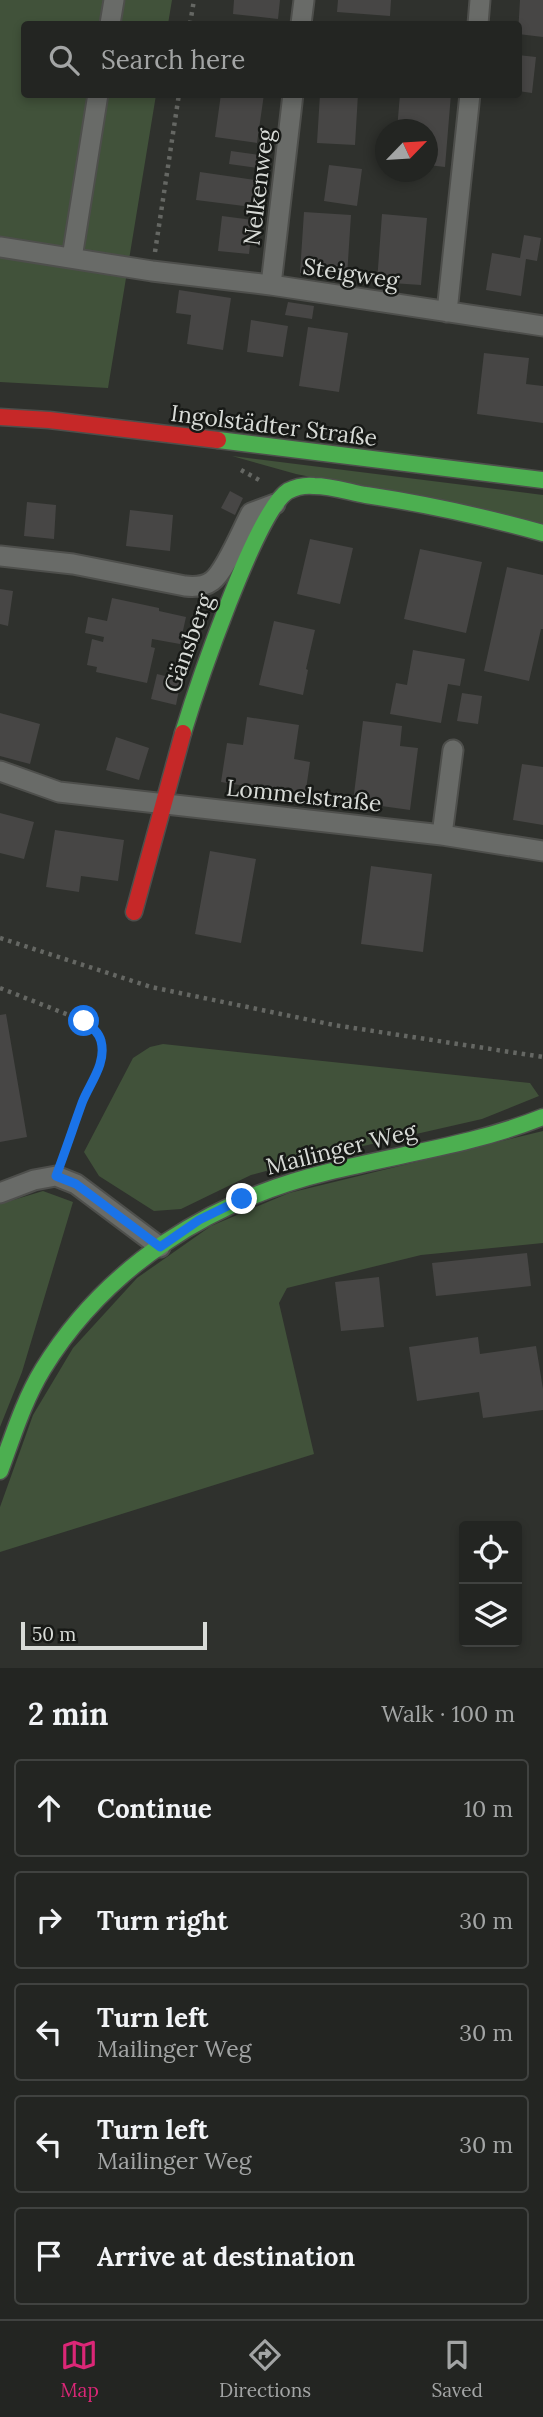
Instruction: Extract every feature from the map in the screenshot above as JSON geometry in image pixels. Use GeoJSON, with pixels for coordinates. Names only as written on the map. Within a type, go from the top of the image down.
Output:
{"type":"FeatureCollection","features":[{"type":"Feature","properties":{"kind":"street"},"geometry":{"type":"LineString","coordinates":[[110,21],[114,0]]}},
{"type":"Feature","properties":{"kind":"street"},"geometry":{"type":"LineString","coordinates":[[301,21],[304,0]]}},
{"type":"Feature","properties":{"kind":"street"},"geometry":{"type":"LineString","coordinates":[[478,21],[480,0]]}},
{"type":"Feature","properties":{"kind":"street"},"geometry":{"type":"LineString","coordinates":[[72,258],[97,98]]}},
{"type":"Feature","properties":{"kind":"street","name":"Nelkenweg"},"geometry":{"type":"LineString","coordinates":[[271,285],[293,98]]}},
{"type":"Feature","properties":{"kind":"street"},"geometry":{"type":"LineString","coordinates":[[447,312],[470,98]]}},
{"type":"Feature","properties":{"kind":"street","name":"Steigweg"},"geometry":{"type":"LineString","coordinates":[[0,247],[543,326]]}},
{"type":"Feature","properties":{"kind":"street","name":"Ingolstädter Straße"},"geometry":{"type":"LineString","coordinates":[[0,417],[49,420],[543,480]]}},
{"type":"Feature","properties":{"kind":"street","name":"Gänsberg"},"geometry":{"type":"LineString","coordinates":[[134,912],[161,804],[208,655],[236,585],[275,504],[286,493],[299,487],[317,486],[422,503],[543,533]]}},
{"type":"Feature","properties":{"kind":"street","name":"Gänsberg"},"geometry":{"type":"LineString","coordinates":[[0,556],[73,564],[199,587],[212,582],[220,573],[251,513],[275,504]]}},
{"type":"Feature","properties":{"kind":"street"},"geometry":{"type":"LineString","coordinates":[[442,835],[453,750]]}},
{"type":"Feature","properties":{"kind":"street"},"geometry":{"type":"LineString","coordinates":[[0,771],[59,792],[161,804]]}},
{"type":"Feature","properties":{"kind":"street","name":"Lommelstraße"},"geometry":{"type":"LineString","coordinates":[[161,804],[442,835],[543,851]]}},
{"type":"Feature","properties":{"kind":"street","name":"Mailinger Weg"},"geometry":{"type":"LineString","coordinates":[[0,1471],[22,1412],[43,1368],[68,1334],[112,1285],[199,1220],[242,1199],[298,1180],[344,1168],[462,1146],[543,1117]]}},
{"type":"Feature","properties":{"kind":"street"},"geometry":{"type":"LineString","coordinates":[[0,1193],[34,1180],[56,1176],[76,1184],[160,1247]]}},
{"type":"Feature","properties":{"kind":"path"},"geometry":{"type":"LineString","coordinates":[[190,21],[194,0]]}},
{"type":"Feature","properties":{"kind":"path"},"geometry":{"type":"LineString","coordinates":[[152,271],[178,98]]}},
{"type":"Feature","properties":{"kind":"path"},"geometry":{"type":"LineString","coordinates":[[0,938],[151,987],[334,1025],[543,1057]]}},
{"type":"Feature","properties":{"kind":"path"},"geometry":{"type":"LineString","coordinates":[[0,988],[84,1021],[94,1029],[102,1043],[102,1057],[56,1176]]}},
{"type":"Feature","properties":{"kind":"green space"},"geometry":{"type":"Polygon","coordinates":[[[0,0],[172,0],[168,21],[21,21],[21,98],[156,98],[108,388],[0,382],[0,0]]]}},
{"type":"Feature","properties":{"kind":"green space"},"geometry":{"type":"Polygon","coordinates":[[[232,456],[543,495],[543,524],[296,474],[232,456]]]}},
{"type":"Feature","properties":{"kind":"green space"},"geometry":{"type":"Polygon","coordinates":[[[163,1044],[530,1083],[539,1096],[482,1119],[251,1175],[181,1209],[154,1211],[99,1176],[84,1152],[133,1058],[150,1047],[163,1044]]]}},
{"type":"Feature","properties":{"kind":"green space"},"geometry":{"type":"Polygon","coordinates":[[[543,1131],[543,1243],[421,1255],[287,1288],[279,1303],[314,1454],[0,1552],[0,1507],[33,1415],[73,1348],[137,1278],[211,1226],[289,1193],[543,1131]]]}},
{"type":"Feature","properties":{"kind":"green space"},"geometry":{"type":"Polygon","coordinates":[[[43,1191],[73,1202],[22,1372],[0,1427],[0,1204],[43,1191]]]}},
{"type":"Feature","properties":{"kind":"building"},"geometry":{"type":"Polygon","coordinates":[[[234,0],[280,0],[278,19],[233,14],[234,0]]]}},
{"type":"Feature","properties":{"kind":"building"},"geometry":{"type":"Polygon","coordinates":[[[338,0],[391,0],[390,16],[337,12],[338,0]]]}},
{"type":"Feature","properties":{"kind":"building"},"geometry":{"type":"Polygon","coordinates":[[[520,0],[543,0],[543,37],[522,34],[522,21],[519,21],[520,0]]]}},
{"type":"Feature","properties":{"kind":"building"},"geometry":{"type":"Polygon","coordinates":[[[522,55],[536,57],[532,93],[522,92],[522,55]]]}},
{"type":"Feature","properties":{"kind":"building"},"geometry":{"type":"Polygon","coordinates":[[[220,98],[263,98],[257,143],[215,137],[220,98]]]}},
{"type":"Feature","properties":{"kind":"building"},"geometry":{"type":"Polygon","coordinates":[[[320,98],[358,98],[355,145],[317,143],[320,98]]]}},
{"type":"Feature","properties":{"kind":"building"},"geometry":{"type":"Polygon","coordinates":[[[400,98],[451,98],[445,167],[438,166],[438,119],[398,119],[400,98]]]}},
{"type":"Feature","properties":{"kind":"building"},"geometry":{"type":"Polygon","coordinates":[[[231,151],[259,155],[257,168],[229,164],[231,151]]]}},
{"type":"Feature","properties":{"kind":"building"},"geometry":{"type":"Polygon","coordinates":[[[329,165],[362,169],[357,206],[324,201],[329,165]]]}},
{"type":"Feature","properties":{"kind":"building"},"geometry":{"type":"Polygon","coordinates":[[[200,172],[255,180],[252,207],[196,200],[200,172]]]}},
{"type":"Feature","properties":{"kind":"building"},"geometry":{"type":"Polygon","coordinates":[[[304,212],[351,215],[347,276],[300,273],[304,212]]]}},
{"type":"Feature","properties":{"kind":"building"},"geometry":{"type":"Polygon","coordinates":[[[382,214],[427,218],[421,285],[377,282],[382,214]]]}},
{"type":"Feature","properties":{"kind":"building"},"geometry":{"type":"Polygon","coordinates":[[[222,216],[253,220],[249,254],[218,251],[222,216]]]}},
{"type":"Feature","properties":{"kind":"building"},"geometry":{"type":"Polygon","coordinates":[[[524,235],[541,238],[537,261],[526,259],[521,296],[486,290],[492,253],[520,258],[524,235]]]}},
{"type":"Feature","properties":{"kind":"building"},"geometry":{"type":"Polygon","coordinates":[[[179,290],[231,298],[223,350],[187,344],[191,315],[176,313],[179,290]]]}},
{"type":"Feature","properties":{"kind":"building"},"geometry":{"type":"Polygon","coordinates":[[[288,302],[314,306],[312,319],[285,315],[288,302]]]}},
{"type":"Feature","properties":{"kind":"building"},"geometry":{"type":"Polygon","coordinates":[[[251,320],[288,326],[283,357],[247,352],[251,320]]]}},
{"type":"Feature","properties":{"kind":"building"},"geometry":{"type":"Polygon","coordinates":[[[308,327],[348,333],[339,392],[299,386],[308,327]]]}},
{"type":"Feature","properties":{"kind":"building"},"geometry":{"type":"Polygon","coordinates":[[[484,353],[529,358],[526,384],[543,386],[543,423],[477,414],[484,353]]]}},
{"type":"Feature","properties":{"kind":"building"},"geometry":{"type":"Polygon","coordinates":[[[230,491],[243,498],[235,515],[221,508],[230,491]]]}},
{"type":"Feature","properties":{"kind":"building"},"geometry":{"type":"Polygon","coordinates":[[[27,502],[56,505],[54,539],[24,536],[27,502]]]}},
{"type":"Feature","properties":{"kind":"building"},"geometry":{"type":"Polygon","coordinates":[[[130,510],[173,515],[170,551],[126,546],[130,510]]]}},
{"type":"Feature","properties":{"kind":"building"},"geometry":{"type":"Polygon","coordinates":[[[310,539],[353,548],[340,604],[297,594],[310,539]]]}},
{"type":"Feature","properties":{"kind":"building"},"geometry":{"type":"Polygon","coordinates":[[[420,549],[482,562],[466,633],[404,619],[420,549]]]}},
{"type":"Feature","properties":{"kind":"building"},"geometry":{"type":"Polygon","coordinates":[[[507,567],[543,575],[543,629],[529,681],[484,671],[507,567]]]}},
{"type":"Feature","properties":{"kind":"building"},"geometry":{"type":"Polygon","coordinates":[[[0,589],[13,591],[8,626],[0,624],[0,589]]]}},
{"type":"Feature","properties":{"kind":"building"},"geometry":{"type":"Polygon","coordinates":[[[112,598],[186,617],[180,644],[152,639],[151,647],[155,648],[147,683],[96,672],[97,667],[87,665],[92,639],[103,642],[104,637],[85,633],[88,617],[107,621],[112,598]]]}},
{"type":"Feature","properties":{"kind":"building"},"geometry":{"type":"Polygon","coordinates":[[[274,621],[315,630],[303,695],[259,685],[274,621]]]}},
{"type":"Feature","properties":{"kind":"building"},"geometry":{"type":"Polygon","coordinates":[[[413,650],[465,659],[460,686],[448,684],[441,723],[390,714],[396,683],[407,685],[413,650]]]}},
{"type":"Feature","properties":{"kind":"building"},"geometry":{"type":"Polygon","coordinates":[[[157,674],[181,680],[176,705],[151,699],[157,674]]]}},
{"type":"Feature","properties":{"kind":"building"},"geometry":{"type":"Polygon","coordinates":[[[462,693],[482,696],[478,724],[457,721],[462,693]]]}},
{"type":"Feature","properties":{"kind":"building"},"geometry":{"type":"Polygon","coordinates":[[[0,713],[40,724],[30,764],[0,756],[0,713]]]}},
{"type":"Feature","properties":{"kind":"building"},"geometry":{"type":"Polygon","coordinates":[[[247,717],[299,725],[294,759],[310,762],[305,796],[221,782],[227,743],[243,745],[247,717]]]}},
{"type":"Feature","properties":{"kind":"building"},"geometry":{"type":"Polygon","coordinates":[[[363,721],[402,726],[400,746],[418,748],[410,810],[353,802],[363,721]]]}},
{"type":"Feature","properties":{"kind":"building"},"geometry":{"type":"Polygon","coordinates":[[[116,737],[149,748],[139,780],[106,770],[116,737]]]}},
{"type":"Feature","properties":{"kind":"building"},"geometry":{"type":"Polygon","coordinates":[[[522,764],[543,767],[543,825],[513,820],[522,764]]]}},
{"type":"Feature","properties":{"kind":"building"},"geometry":{"type":"Polygon","coordinates":[[[0,813],[34,822],[24,859],[0,853],[0,813]]]}},
{"type":"Feature","properties":{"kind":"building"},"geometry":{"type":"Polygon","coordinates":[[[55,830],[124,840],[118,881],[81,876],[79,892],[46,887],[55,830]]]}},
{"type":"Feature","properties":{"kind":"building"},"geometry":{"type":"Polygon","coordinates":[[[210,851],[256,859],[241,943],[195,934],[210,851]]]}},
{"type":"Feature","properties":{"kind":"building"},"geometry":{"type":"Polygon","coordinates":[[[371,866],[432,874],[423,952],[361,944],[371,866]]]}},
{"type":"Feature","properties":{"kind":"building"},"geometry":{"type":"Polygon","coordinates":[[[6,1014],[27,1137],[0,1142],[0,1015],[6,1014]]]}},
{"type":"Feature","properties":{"kind":"building"},"geometry":{"type":"Polygon","coordinates":[[[527,1253],[531,1286],[436,1296],[432,1263],[527,1253]]]}},
{"type":"Feature","properties":{"kind":"building"},"geometry":{"type":"Polygon","coordinates":[[[379,1277],[384,1327],[341,1331],[335,1282],[379,1277]]]}},
{"type":"Feature","properties":{"kind":"building"},"geometry":{"type":"Polygon","coordinates":[[[478,1337],[480,1354],[536,1346],[543,1389],[543,1410],[483,1418],[479,1392],[417,1401],[409,1347],[478,1337]]]}},
{"type":"Feature","properties":{"kind":"traffic: fast"},"geometry":{"type":"LineString","coordinates":[[218,440],[543,480]]}},
{"type":"Feature","properties":{"kind":"traffic: fast"},"geometry":{"type":"LineString","coordinates":[[183,733],[213,643],[244,565],[275,505],[288,491],[307,486],[334,488],[455,511],[543,533]]}},
{"type":"Feature","properties":{"kind":"traffic: fast"},"geometry":{"type":"LineString","coordinates":[[0,1471],[30,1393],[69,1332],[98,1298],[131,1268],[166,1242],[204,1219],[285,1184],[490,1135],[543,1117]]}},
{"type":"Feature","properties":{"kind":"traffic: jam"},"geometry":{"type":"LineString","coordinates":[[0,417],[49,420],[218,440]]}},
{"type":"Feature","properties":{"kind":"traffic: jam"},"geometry":{"type":"LineString","coordinates":[[134,912],[183,733]]}},
{"type":"Feature","properties":{"kind":"route"},"geometry":{"type":"LineString","coordinates":[[84,1021],[99,1035],[102,1057],[56,1176],[76,1184],[160,1247],[199,1220],[242,1199]]}}]}
